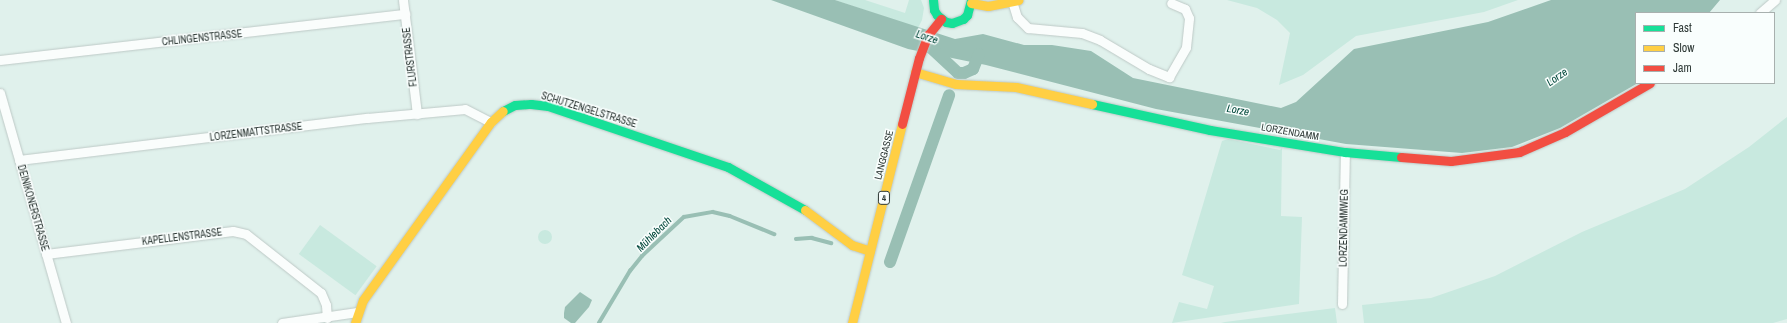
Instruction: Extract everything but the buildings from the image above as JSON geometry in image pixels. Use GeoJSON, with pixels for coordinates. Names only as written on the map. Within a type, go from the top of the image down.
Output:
{"type":"FeatureCollection","features":[{"type":"Feature","properties":{"kind":"street","name":"FLURSTRASSE"},"geometry":{"type":"LineString","coordinates":[[403,0],[417,114]]}},
{"type":"Feature","properties":{"kind":"street"},"geometry":{"type":"LineString","coordinates":[[933,0],[934,10],[941,19],[952,23],[963,19],[970,9],[971,2],[988,6],[1015,1],[1017,16],[1028,28],[1082,33],[1100,40],[1150,69],[1169,77],[1186,47],[1189,18],[1185,9],[1171,3]]}},
{"type":"Feature","properties":{"kind":"street"},"geometry":{"type":"LineString","coordinates":[[1761,12],[1775,0]]}},
{"type":"Feature","properties":{"kind":"street","name":"CHLINGENSTRASSE"},"geometry":{"type":"LineString","coordinates":[[0,60],[405,14]]}},
{"type":"Feature","properties":{"kind":"street","name":"LANGGASSE"},"geometry":{"type":"LineString","coordinates":[[852,323],[919,58],[925,42],[941,19]]}},
{"type":"Feature","properties":{"kind":"street","name":"LORZENDAMM"},"geometry":{"type":"LineString","coordinates":[[915,72],[956,84],[1016,87],[1210,130],[1346,152],[1450,161],[1519,152],[1565,132],[1648,84]]}},
{"type":"Feature","properties":{"kind":"street","name":"DEINIKONERSTRASSE"},"geometry":{"type":"LineString","coordinates":[[0,92],[66,323]]}},
{"type":"Feature","properties":{"kind":"street","name":"SCHUTZENGELSTRASSE"},"geometry":{"type":"LineString","coordinates":[[355,323],[363,300],[491,122],[502,111],[515,105],[530,104],[548,106],[728,167],[800,206],[852,245],[870,250]]}},
{"type":"Feature","properties":{"kind":"street","name":"LORZENMATTSTRASSE"},"geometry":{"type":"LineString","coordinates":[[19,160],[367,118],[465,108],[491,122]]}},
{"type":"Feature","properties":{"kind":"street","name":"LORZENDAMMWEG"},"geometry":{"type":"LineString","coordinates":[[1342,304],[1346,152]]}},
{"type":"Feature","properties":{"kind":"street","name":"KAPELLENSTRASSE"},"geometry":{"type":"LineString","coordinates":[[46,254],[234,231],[246,234],[321,293],[326,305],[327,318]]}},
{"type":"Feature","properties":{"kind":"street"},"geometry":{"type":"LineString","coordinates":[[282,323],[327,318],[358,312]]}},
{"type":"Feature","properties":{"kind":"shaded area"},"geometry":{"type":"Polygon","coordinates":[[[835,0],[865,0],[905,13],[909,0],[921,0],[924,8],[922,20],[918,28],[835,0]]]}},
{"type":"Feature","properties":{"kind":"shaded area"},"geometry":{"type":"Polygon","coordinates":[[[1227,0],[1518,0],[1484,12],[1356,36],[1303,75],[1279,85],[1290,33],[1277,20],[1257,8],[1227,0]]]}},
{"type":"Feature","properties":{"kind":"shaded area"},"geometry":{"type":"Polygon","coordinates":[[[1787,117],[1787,319],[1773,323],[1364,323],[1362,305],[1431,298],[1495,276],[1582,232],[1685,189],[1749,147],[1787,117]]]}},
{"type":"Feature","properties":{"kind":"shaded area"},"geometry":{"type":"Polygon","coordinates":[[[1228,139],[1280,150],[1282,148],[1281,216],[1302,217],[1299,304],[1172,323],[1179,302],[1207,309],[1214,286],[1182,275],[1222,141],[1228,139]]]}},
{"type":"Feature","properties":{"kind":"shaded area"},"geometry":{"type":"Polygon","coordinates":[[[320,225],[377,266],[355,295],[299,254],[320,225]]]}},
{"type":"Feature","properties":{"kind":"shaded area"},"geometry":{"type":"Polygon","coordinates":[[[545,230],[550,232],[552,237],[550,242],[545,244],[540,242],[538,237],[540,232],[545,230]]]}},
{"type":"Feature","properties":{"kind":"shaded area"},"geometry":{"type":"Polygon","coordinates":[[[1335,308],[1337,323],[1221,323],[1225,322],[1335,308]]]}},
{"type":"Feature","properties":{"kind":"water","name":"Lorze"},"geometry":{"type":"Polygon","coordinates":[[[771,0],[835,0],[955,39],[983,34],[1024,45],[1052,45],[1091,51],[1133,78],[1281,108],[1296,102],[1354,49],[1488,22],[1551,0],[1720,0],[1710,12],[1635,12],[1635,84],[1636,84],[1560,128],[1512,147],[1462,153],[1346,144],[1156,109],[986,65],[908,49],[771,0]]]}},
{"type":"Feature","properties":{"kind":"water"},"geometry":{"type":"Polygon","coordinates":[[[580,292],[592,300],[589,307],[575,323],[571,323],[564,318],[565,307],[580,292]]]}},
{"type":"Feature","properties":{"kind":"waterway","name":"Lorze"},"geometry":{"type":"LineString","coordinates":[[927,44],[958,73],[964,73],[973,69],[979,54]]}},
{"type":"Feature","properties":{"kind":"waterway"},"geometry":{"type":"LineString","coordinates":[[890,262],[949,95]]}},
{"type":"Feature","properties":{"kind":"waterway","name":"Mühlebach"},"geometry":{"type":"LineString","coordinates":[[599,323],[630,271],[642,256],[684,217],[713,212],[730,216],[774,234]]}},
{"type":"Feature","properties":{"kind":"waterway","name":"Mühlebach"},"geometry":{"type":"LineString","coordinates":[[796,239],[812,238],[831,243]]}},
{"type":"Feature","properties":{"kind":"traffic: fast"},"geometry":{"type":"LineString","coordinates":[[933,0],[934,10],[937,15],[946,22],[952,23],[963,19],[967,15],[971,0]]}},
{"type":"Feature","properties":{"kind":"traffic: fast"},"geometry":{"type":"LineString","coordinates":[[503,111],[515,105],[531,104],[548,106],[728,167],[805,210]]}},
{"type":"Feature","properties":{"kind":"traffic: fast"},"geometry":{"type":"LineString","coordinates":[[1092,104],[1210,130],[1345,152],[1401,157]]}},
{"type":"Feature","properties":{"kind":"traffic: slow"},"geometry":{"type":"LineString","coordinates":[[971,3],[988,6],[1018,0]]}},
{"type":"Feature","properties":{"kind":"traffic: slow"},"geometry":{"type":"LineString","coordinates":[[915,72],[956,84],[1016,87],[1092,104]]}},
{"type":"Feature","properties":{"kind":"traffic: slow"},"geometry":{"type":"LineString","coordinates":[[355,323],[363,300],[491,122],[503,111]]}},
{"type":"Feature","properties":{"kind":"traffic: slow"},"geometry":{"type":"LineString","coordinates":[[852,323],[902,124]]}},
{"type":"Feature","properties":{"kind":"traffic: slow"},"geometry":{"type":"LineString","coordinates":[[805,210],[852,245],[870,251]]}},
{"type":"Feature","properties":{"kind":"traffic: jam"},"geometry":{"type":"LineString","coordinates":[[902,124],[919,58],[928,35],[941,19]]}},
{"type":"Feature","properties":{"kind":"traffic: jam"},"geometry":{"type":"LineString","coordinates":[[1401,157],[1451,161],[1519,152],[1565,132],[1648,84]]}}]}
